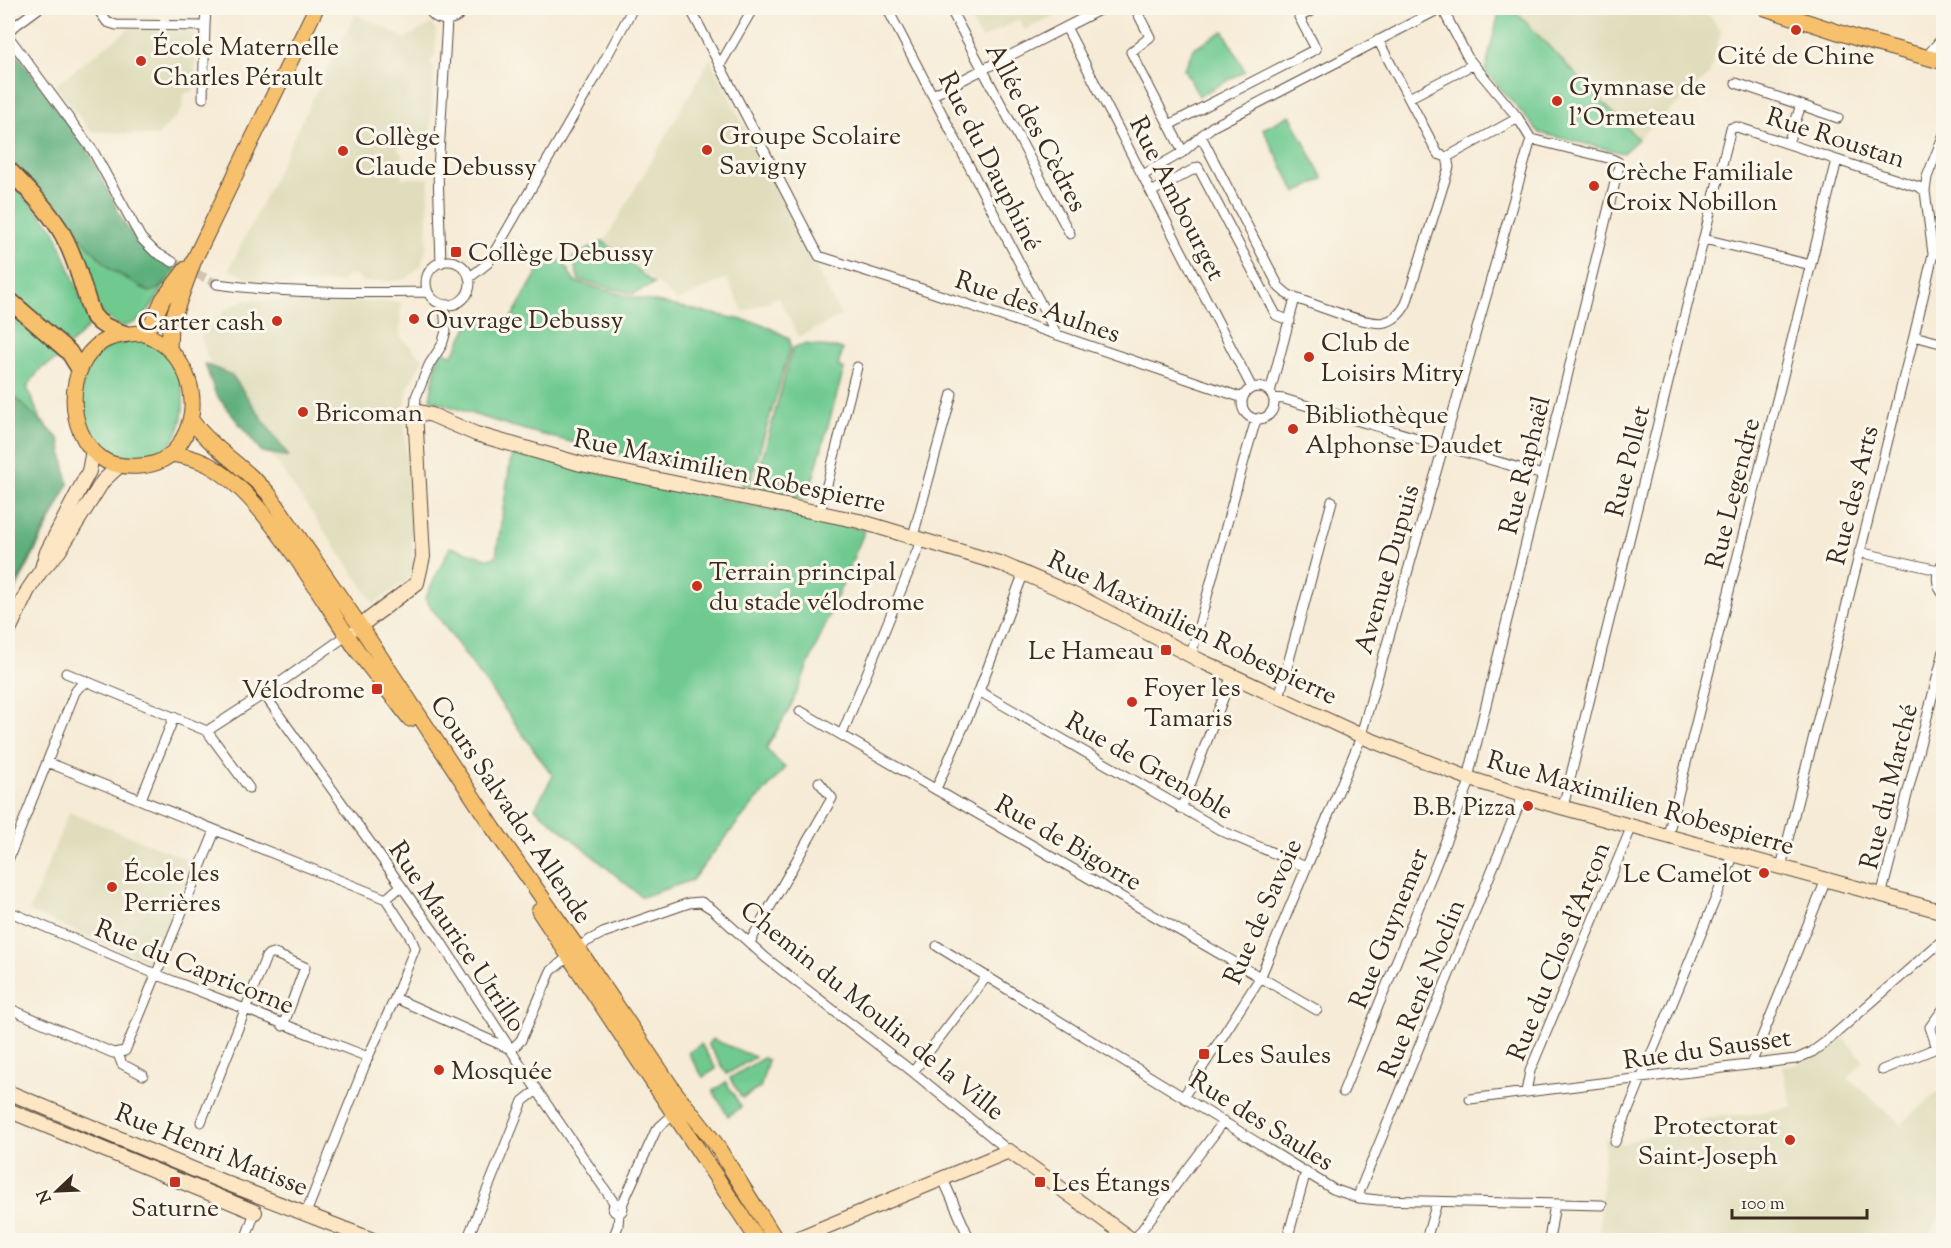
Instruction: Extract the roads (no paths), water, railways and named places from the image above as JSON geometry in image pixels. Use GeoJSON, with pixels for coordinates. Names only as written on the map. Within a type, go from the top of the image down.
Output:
{"type":"FeatureCollection","features":[{"type":"Feature","properties":{"kind":"highway"},"geometry":{"type":"LineString","coordinates":[[8,169],[48,211],[60,230],[72,253],[97,321],[102,326],[133,334]]}},
{"type":"Feature","properties":{"kind":"highway"},"geometry":{"type":"LineString","coordinates":[[8,299],[69,352],[79,368]]}},
{"type":"Feature","properties":{"kind":"main road"},"geometry":{"type":"LineString","coordinates":[[169,348],[170,326],[194,260],[316,8]]}},
{"type":"Feature","properties":{"kind":"main road"},"geometry":{"type":"LineString","coordinates":[[1765,8],[1859,39],[1944,62]]}},
{"type":"Feature","properties":{"kind":"main road"},"geometry":{"type":"LineString","coordinates":[[133,334],[155,338],[169,348],[189,381],[191,420],[185,435],[172,454],[157,463],[145,466],[120,465],[100,458],[93,450],[84,437],[74,404],[74,384],[85,357],[102,342],[133,334],[154,320],[163,299],[194,260]]}},
{"type":"Feature","properties":{"kind":"main road","name":"Cours Salvador Allende"},"geometry":{"type":"LineString","coordinates":[[191,420],[204,437],[250,474],[268,493],[413,723],[574,953],[674,1091],[715,1143],[776,1240]]}},
{"type":"Feature","properties":{"kind":"main road","name":"Cours Salvador Allende"},"geometry":{"type":"LineString","coordinates":[[172,454],[192,457],[208,464],[250,498],[354,631]]}},
{"type":"Feature","properties":{"kind":"main road","name":"Cours Salvador Allende"},"geometry":{"type":"LineString","coordinates":[[574,953],[758,1240]]}},
{"type":"Feature","properties":{"kind":"street"},"geometry":{"type":"LineString","coordinates":[[8,31],[39,8]]}},
{"type":"Feature","properties":{"kind":"street"},"geometry":{"type":"LineString","coordinates":[[97,8],[107,22],[116,25],[205,26]]}},
{"type":"Feature","properties":{"kind":"street"},"geometry":{"type":"LineString","coordinates":[[203,98],[206,8]]}},
{"type":"Feature","properties":{"kind":"street"},"geometry":{"type":"LineString","coordinates":[[428,8],[435,16],[447,20],[460,15],[465,8]]}},
{"type":"Feature","properties":{"kind":"street"},"geometry":{"type":"LineString","coordinates":[[469,278],[488,263],[633,8]]}},
{"type":"Feature","properties":{"kind":"street"},"geometry":{"type":"LineString","coordinates":[[690,8],[720,65]]}},
{"type":"Feature","properties":{"kind":"street"},"geometry":{"type":"LineString","coordinates":[[720,65],[753,8]]}},
{"type":"Feature","properties":{"kind":"street","name":"Rue du Dauphiné"},"geometry":{"type":"LineString","coordinates":[[887,8],[1057,335]]}},
{"type":"Feature","properties":{"kind":"street","name":"Allée des Cèdres"},"geometry":{"type":"LineString","coordinates":[[950,8],[1070,234]]}},
{"type":"Feature","properties":{"kind":"street"},"geometry":{"type":"LineString","coordinates":[[933,95],[1102,8]]}},
{"type":"Feature","properties":{"kind":"street"},"geometry":{"type":"LineString","coordinates":[[1135,8],[1150,38],[1131,52],[1183,152]]}},
{"type":"Feature","properties":{"kind":"street"},"geometry":{"type":"LineString","coordinates":[[1169,125],[1316,49],[1299,17],[1317,8]]}},
{"type":"Feature","properties":{"kind":"street"},"geometry":{"type":"LineString","coordinates":[[1143,175],[1183,152],[1212,127],[1441,8],[1472,65],[1518,118],[1531,139]]}},
{"type":"Feature","properties":{"kind":"street"},"geometry":{"type":"LineString","coordinates":[[441,263],[438,171],[447,20]]}},
{"type":"Feature","properties":{"kind":"street","name":"Rue Ambourget"},"geometry":{"type":"LineString","coordinates":[[1066,27],[1252,388]]}},
{"type":"Feature","properties":{"kind":"street"},"geometry":{"type":"LineString","coordinates":[[8,36],[93,151],[141,238],[155,252],[173,262]]}},
{"type":"Feature","properties":{"kind":"street"},"geometry":{"type":"LineString","coordinates":[[1926,57],[1944,36]]}},
{"type":"Feature","properties":{"kind":"street"},"geometry":{"type":"LineString","coordinates":[[1378,40],[1438,154],[1447,157],[1518,118]]}},
{"type":"Feature","properties":{"kind":"street","name":"Rue des Aulnes"},"geometry":{"type":"LineString","coordinates":[[720,65],[819,256],[1243,398]]}},
{"type":"Feature","properties":{"kind":"street"},"geometry":{"type":"LineString","coordinates":[[1409,98],[1472,65]]}},
{"type":"Feature","properties":{"kind":"street"},"geometry":{"type":"LineString","coordinates":[[1736,83],[1838,118]]}},
{"type":"Feature","properties":{"kind":"street"},"geometry":{"type":"LineString","coordinates":[[1788,143],[1801,105]]}},
{"type":"Feature","properties":{"kind":"street","name":"Rue Roustan"},"geometry":{"type":"LineString","coordinates":[[1732,126],[1919,187],[1925,191]]}},
{"type":"Feature","properties":{"kind":"street","name":"Rue Pollet"},"geometry":{"type":"LineString","coordinates":[[1563,807],[1732,126]]}},
{"type":"Feature","properties":{"kind":"street","name":"Rue des Arts"},"geometry":{"type":"LineString","coordinates":[[1781,867],[1933,254],[1925,191],[1927,177],[1944,134]]}},
{"type":"Feature","properties":{"kind":"street"},"geometry":{"type":"LineString","coordinates":[[1201,136],[1279,287],[1295,298],[1374,323],[1388,322],[1396,317],[1406,304],[1449,166],[1447,157]]}},
{"type":"Feature","properties":{"kind":"street","name":"Rue Raphaël"},"geometry":{"type":"LineString","coordinates":[[1469,778],[1618,171],[1618,162],[1531,139]]}},
{"type":"Feature","properties":{"kind":"street","name":"Avenue Dupuis"},"geometry":{"type":"LineString","coordinates":[[1361,735],[1531,139]]}},
{"type":"Feature","properties":{"kind":"street","name":"Rue Legendre"},"geometry":{"type":"LineString","coordinates":[[1668,836],[1837,160]]}},
{"type":"Feature","properties":{"kind":"street"},"geometry":{"type":"LineString","coordinates":[[1151,192],[1198,167],[1276,315],[1290,321]]}},
{"type":"Feature","properties":{"kind":"street"},"geometry":{"type":"LineString","coordinates":[[1704,239],[1811,265]]}},
{"type":"Feature","properties":{"kind":"street"},"geometry":{"type":"LineString","coordinates":[[441,263],[455,263],[466,272],[469,278],[468,292],[458,303],[444,305],[432,298],[426,285],[429,272],[441,263]]}},
{"type":"Feature","properties":{"kind":"street"},"geometry":{"type":"LineString","coordinates":[[217,284],[260,290],[356,294],[428,292]]}},
{"type":"Feature","properties":{"kind":"street"},"geometry":{"type":"LineString","coordinates":[[1191,655],[1255,423],[1259,418],[1271,412],[1272,395],[1295,298]]}},
{"type":"Feature","properties":{"kind":"street"},"geometry":{"type":"LineString","coordinates":[[207,731],[354,631],[417,583],[423,558],[416,397],[429,364],[442,345],[446,331],[444,305]]}},
{"type":"Feature","properties":{"kind":"street"},"geometry":{"type":"LineString","coordinates":[[1914,336],[1944,344]]}},
{"type":"Feature","properties":{"kind":"street"},"geometry":{"type":"LineString","coordinates":[[820,512],[857,367]]}},
{"type":"Feature","properties":{"kind":"street"},"geometry":{"type":"LineString","coordinates":[[1259,418],[1249,416],[1243,408],[1243,398],[1252,388],[1262,387],[1272,395],[1284,399],[1543,475]]}},
{"type":"Feature","properties":{"kind":"street"},"geometry":{"type":"LineString","coordinates":[[842,734],[917,538],[952,394]]}},
{"type":"Feature","properties":{"kind":"street","name":"Rue Maximilien Robespierre"},"geometry":{"type":"LineString","coordinates":[[415,411],[432,415],[476,434],[581,464],[820,512],[917,538],[1024,572],[1081,598],[1232,675],[1361,735],[1469,778],[1563,807],[1944,912]]}},
{"type":"Feature","properties":{"kind":"street"},"geometry":{"type":"LineString","coordinates":[[40,572],[46,552],[89,471],[93,450]]}},
{"type":"Feature","properties":{"kind":"street"},"geometry":{"type":"LineString","coordinates":[[8,632],[28,590],[40,572],[59,550],[102,481],[120,465]]}},
{"type":"Feature","properties":{"kind":"street"},"geometry":{"type":"LineString","coordinates":[[1279,696],[1332,501]]}},
{"type":"Feature","properties":{"kind":"street"},"geometry":{"type":"LineString","coordinates":[[1859,552],[1938,570]]}},
{"type":"Feature","properties":{"kind":"street"},"geometry":{"type":"LineString","coordinates":[[1944,561],[1938,570],[1938,586],[1944,595]]}},
{"type":"Feature","properties":{"kind":"street"},"geometry":{"type":"LineString","coordinates":[[936,789],[979,691],[1024,572]]}},
{"type":"Feature","properties":{"kind":"street","name":"Rue du Marché"},"geometry":{"type":"LineString","coordinates":[[1881,896],[1944,651]]}},
{"type":"Feature","properties":{"kind":"street"},"geometry":{"type":"LineString","coordinates":[[66,673],[207,731],[249,788]]}},
{"type":"Feature","properties":{"kind":"street"},"geometry":{"type":"LineString","coordinates":[[1181,809],[1232,675]]}},
{"type":"Feature","properties":{"kind":"street"},"geometry":{"type":"LineString","coordinates":[[8,860],[75,692],[88,682]]}},
{"type":"Feature","properties":{"kind":"street","name":"Rue de Grenoble"},"geometry":{"type":"LineString","coordinates":[[979,691],[1181,809],[1222,831],[1306,867]]}},
{"type":"Feature","properties":{"kind":"street","name":"Rue Maurice Utrillo"},"geometry":{"type":"LineString","coordinates":[[264,694],[437,936],[537,1090],[619,1208]]}},
{"type":"Feature","properties":{"kind":"street","name":"Rue de Bigorre"},"geometry":{"type":"LineString","coordinates":[[800,711],[1317,1010]]}},
{"type":"Feature","properties":{"kind":"street"},"geometry":{"type":"LineString","coordinates":[[141,799],[174,717]]}},
{"type":"Feature","properties":{"kind":"street","name":"Rue de Savoie"},"geometry":{"type":"LineString","coordinates":[[1184,1096],[1260,978],[1361,735]]}},
{"type":"Feature","properties":{"kind":"street"},"geometry":{"type":"LineString","coordinates":[[48,762],[386,899],[410,936],[415,948],[368,1057],[306,1213]]}},
{"type":"Feature","properties":{"kind":"street","name":"Rue Guynemer"},"geometry":{"type":"LineString","coordinates":[[1343,1092],[1469,778]]}},
{"type":"Feature","properties":{"kind":"street"},"geometry":{"type":"LineString","coordinates":[[750,942],[832,798],[819,782]]}},
{"type":"Feature","properties":{"kind":"street","name":"Rue René Noclin"},"geometry":{"type":"LineString","coordinates":[[1359,1198],[1360,1190],[1523,795]]}},
{"type":"Feature","properties":{"kind":"street","name":"Rue du Clos d'Arçon"},"geometry":{"type":"LineString","coordinates":[[1526,1092],[1530,1071],[1632,826]]}},
{"type":"Feature","properties":{"kind":"street"},"geometry":{"type":"LineString","coordinates":[[8,1008],[118,1054],[125,1051],[215,831]]}},
{"type":"Feature","properties":{"kind":"street"},"geometry":{"type":"LineString","coordinates":[[1615,1142],[1734,854]]}},
{"type":"Feature","properties":{"kind":"street"},"geometry":{"type":"LineString","coordinates":[[1751,1064],[1826,880]]}},
{"type":"Feature","properties":{"kind":"street"},"geometry":{"type":"LineString","coordinates":[[386,899],[400,887]]}},
{"type":"Feature","properties":{"kind":"street","name":"Chemin du Moulin de la Ville"},"geometry":{"type":"LineString","coordinates":[[574,953],[586,942],[603,933],[689,903],[701,902],[712,909],[766,958],[913,1072],[1008,1151],[1132,1240]]}},
{"type":"Feature","properties":{"kind":"street","name":"Rue du Capricorne"},"geometry":{"type":"LineString","coordinates":[[8,911],[158,975],[368,1057]]}},
{"type":"Feature","properties":{"kind":"street","name":"Rue du Sausset"},"geometry":{"type":"LineString","coordinates":[[1470,1099],[1796,1059],[1812,1052],[1944,939]]}},
{"type":"Feature","properties":{"kind":"street","name":"Rue des Saules"},"geometry":{"type":"LineString","coordinates":[[937,946],[1333,1189],[1359,1198],[1602,1205]]}},
{"type":"Feature","properties":{"kind":"street"},"geometry":{"type":"LineString","coordinates":[[201,1122],[245,1010],[269,954],[273,953],[305,967],[284,1026]]}},
{"type":"Feature","properties":{"kind":"street"},"geometry":{"type":"LineString","coordinates":[[395,998],[511,1050],[521,1040],[551,971],[574,953]]}},
{"type":"Feature","properties":{"kind":"street"},"geometry":{"type":"LineString","coordinates":[[913,1072],[987,976]]}},
{"type":"Feature","properties":{"kind":"street"},"geometry":{"type":"LineString","coordinates":[[1882,1070],[1940,1047],[1930,1027],[1944,1008]]}},
{"type":"Feature","properties":{"kind":"street"},"geometry":{"type":"LineString","coordinates":[[118,1054],[122,1065],[143,1075]]}},
{"type":"Feature","properties":{"kind":"street"},"geometry":{"type":"LineString","coordinates":[[467,1240],[523,1101],[537,1090]]}},
{"type":"Feature","properties":{"kind":"street","name":"Rue Henri Matisse"},"geometry":{"type":"LineString","coordinates":[[8,1092],[226,1183],[373,1240]]}},
{"type":"Feature","properties":{"kind":"street"},"geometry":{"type":"LineString","coordinates":[[26,1117],[32,1102]]}},
{"type":"Feature","properties":{"kind":"street","name":"Rue Henri Matisse"},"geometry":{"type":"LineString","coordinates":[[8,1110],[255,1212]]}},
{"type":"Feature","properties":{"kind":"street"},"geometry":{"type":"LineString","coordinates":[[612,1240],[618,1226],[619,1208],[657,1130],[675,1113]]}},
{"type":"Feature","properties":{"kind":"street"},"geometry":{"type":"LineString","coordinates":[[1132,1240],[1224,1121]]}},
{"type":"Feature","properties":{"kind":"street"},"geometry":{"type":"LineString","coordinates":[[794,1240],[1008,1151]]}},
{"type":"Feature","properties":{"kind":"street"},"geometry":{"type":"LineString","coordinates":[[1287,1240],[1306,1171]]}},
{"type":"Feature","properties":{"kind":"street"},"geometry":{"type":"LineString","coordinates":[[943,1179],[970,1240]]}},
{"type":"Feature","properties":{"kind":"street"},"geometry":{"type":"LineString","coordinates":[[1426,1240],[1437,1202]]}},
{"type":"Feature","properties":{"kind":"street"},"geometry":{"type":"LineString","coordinates":[[1549,1240],[1555,1204]]}},
{"type":"Feature","properties":{"kind":"street"},"geometry":{"type":"LineString","coordinates":[[244,1240],[255,1212]]}},
{"type":"Feature","properties":{"kind":"tunnel"},"geometry":{"type":"LineString","coordinates":[[173,262],[217,284]]}},
{"type":"Feature","properties":{"kind":"place","name":"Cité de Chine"},"geometry":{"type":"Point","coordinates":[1796,30]}},
{"type":"Feature","properties":{"kind":"place","name":"École Maternelle Charles Pérault"},"geometry":{"type":"Point","coordinates":[141,61]}},
{"type":"Feature","properties":{"kind":"place","name":"Gymnase de l'Ormeteau"},"geometry":{"type":"Point","coordinates":[1557,101]}},
{"type":"Feature","properties":{"kind":"place","name":"Groupe Scolaire Savigny"},"geometry":{"type":"Point","coordinates":[707,150]}},
{"type":"Feature","properties":{"kind":"place","name":"Collège Claude Debussy"},"geometry":{"type":"Point","coordinates":[343,151]}},
{"type":"Feature","properties":{"kind":"place","name":"Crèche Familiale Croix Nobillon"},"geometry":{"type":"Point","coordinates":[1594,186]}},
{"type":"Feature","properties":{"kind":"place","name":"Collège Debussy"},"geometry":{"type":"Point","coordinates":[456,252]}},
{"type":"Feature","properties":{"kind":"place","name":"Ouvrage Debussy"},"geometry":{"type":"Point","coordinates":[414,319]}},
{"type":"Feature","properties":{"kind":"place","name":"Carter cash"},"geometry":{"type":"Point","coordinates":[277,321]}},
{"type":"Feature","properties":{"kind":"place","name":"Club de Loisirs Mitry"},"geometry":{"type":"Point","coordinates":[1309,357]}},
{"type":"Feature","properties":{"kind":"place","name":"Bricoman"},"geometry":{"type":"Point","coordinates":[303,412]}},
{"type":"Feature","properties":{"kind":"place","name":"Bibliothèque Alphonse Daudet"},"geometry":{"type":"Point","coordinates":[1293,429]}},
{"type":"Feature","properties":{"kind":"place","name":"Terrain principal du stade vélodrome"},"geometry":{"type":"Point","coordinates":[697,586]}},
{"type":"Feature","properties":{"kind":"place","name":"Le Hameau"},"geometry":{"type":"Point","coordinates":[1166,650]}},
{"type":"Feature","properties":{"kind":"place","name":"Vélodrome"},"geometry":{"type":"Point","coordinates":[377,689]}},
{"type":"Feature","properties":{"kind":"place","name":"Foyer les Tamaris"},"geometry":{"type":"Point","coordinates":[1132,702]}},
{"type":"Feature","properties":{"kind":"place","name":"B.B. Pizza"},"geometry":{"type":"Point","coordinates":[1528,806]}},
{"type":"Feature","properties":{"kind":"place","name":"Le Camelot"},"geometry":{"type":"Point","coordinates":[1764,873]}},
{"type":"Feature","properties":{"kind":"place","name":"École les Perrières"},"geometry":{"type":"Point","coordinates":[112,887]}},
{"type":"Feature","properties":{"kind":"place","name":"Les Saules"},"geometry":{"type":"Point","coordinates":[1204,1054]}},
{"type":"Feature","properties":{"kind":"place","name":"Mosquée"},"geometry":{"type":"Point","coordinates":[439,1070]}},
{"type":"Feature","properties":{"kind":"place","name":"Protectorat Saint-Joseph"},"geometry":{"type":"Point","coordinates":[1790,1140]}},
{"type":"Feature","properties":{"kind":"place","name":"Saturne"},"geometry":{"type":"Point","coordinates":[175,1182]}},
{"type":"Feature","properties":{"kind":"place","name":"Les Étangs"},"geometry":{"type":"Point","coordinates":[1040,1182]}}]}
